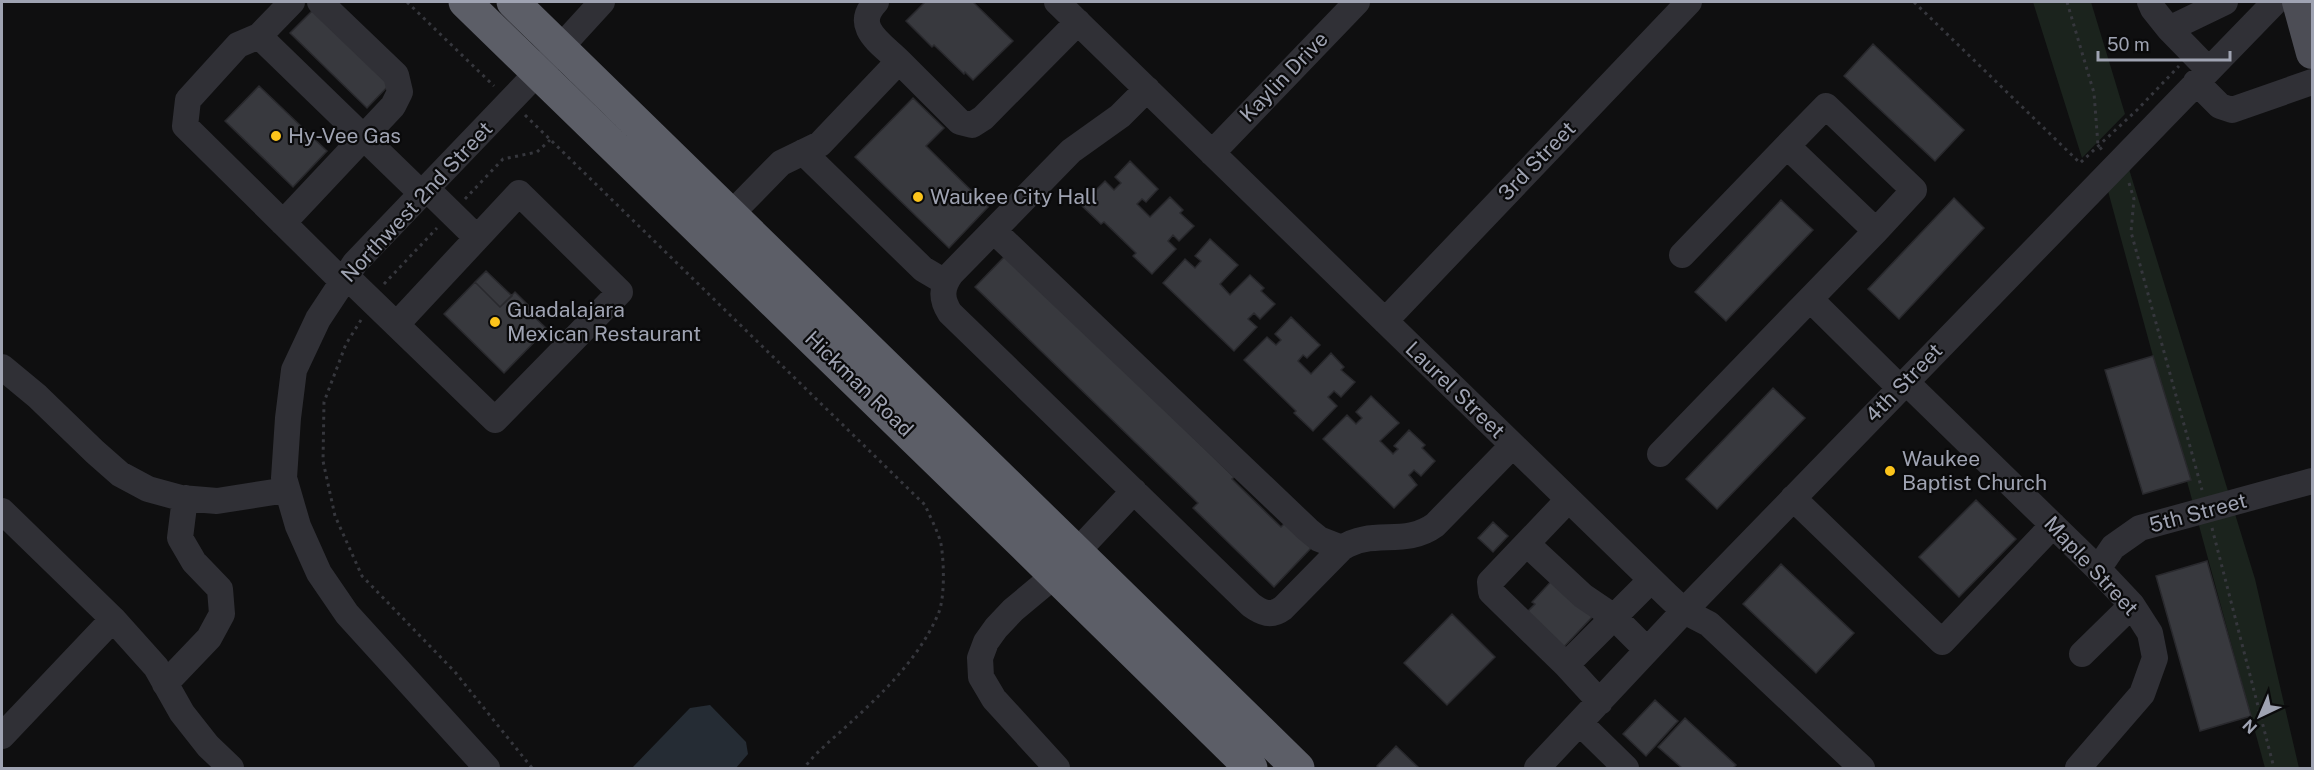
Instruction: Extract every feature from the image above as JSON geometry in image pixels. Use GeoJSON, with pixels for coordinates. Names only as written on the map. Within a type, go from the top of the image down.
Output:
{"type":"FeatureCollection","features":[{"type":"Feature","properties":{"kind":"highway","name":"Hickman Road"},"geometry":{"type":"LineString","coordinates":[[465,2],[1251,768]]}},
{"type":"Feature","properties":{"kind":"highway","name":"Hickman Road"},"geometry":{"type":"LineString","coordinates":[[513,2],[1299,768]]}},
{"type":"Feature","properties":{"kind":"main road"},"geometry":{"type":"LineString","coordinates":[[2298,2],[2313,52]]}},
{"type":"Feature","properties":{"kind":"street"},"geometry":{"type":"LineString","coordinates":[[292,2],[259,36],[238,45],[188,100],[185,126],[284,223],[397,324],[495,420],[620,292],[519,193],[397,324]]}},
{"type":"Feature","properties":{"kind":"street"},"geometry":{"type":"LineString","coordinates":[[284,223],[393,106],[400,92],[396,75],[320,2]]}},
{"type":"Feature","properties":{"kind":"street","name":"Northwest 2nd Street"},"geometry":{"type":"LineString","coordinates":[[487,768],[347,614],[319,573],[298,526],[284,478],[294,370],[318,319],[355,263],[602,2]]}},
{"type":"Feature","properties":{"kind":"street"},"geometry":{"type":"LineString","coordinates":[[876,2],[866,14],[866,24],[870,33],[960,122],[972,125],[983,118],[1078,22]]}},
{"type":"Feature","properties":{"kind":"street","name":"Laurel Street"},"geometry":{"type":"LineString","coordinates":[[1057,2],[1651,580],[1684,611],[1705,620],[1862,768]]}},
{"type":"Feature","properties":{"kind":"street","name":"Kaylin Drive"},"geometry":{"type":"LineString","coordinates":[[1212,153],[1357,2]]}},
{"type":"Feature","properties":{"kind":"street","name":"3rd Street"},"geometry":{"type":"LineString","coordinates":[[1384,321],[1689,2]]}},
{"type":"Feature","properties":{"kind":"street"},"geometry":{"type":"LineString","coordinates":[[2150,2],[2220,106],[2232,110],[2313,82]]}},
{"type":"Feature","properties":{"kind":"street"},"geometry":{"type":"LineString","coordinates":[[2169,29],[2225,2]]}},
{"type":"Feature","properties":{"kind":"street","name":"4th Street"},"geometry":{"type":"LineString","coordinates":[[1537,768],[1684,611],[2201,77],[2265,5]]}},
{"type":"Feature","properties":{"kind":"street"},"geometry":{"type":"LineString","coordinates":[[259,36],[363,137],[452,213],[477,238]]}},
{"type":"Feature","properties":{"kind":"street"},"geometry":{"type":"LineString","coordinates":[[731,214],[781,163],[820,144],[899,61]]}},
{"type":"Feature","properties":{"kind":"street"},"geometry":{"type":"LineString","coordinates":[[1147,89],[1120,116],[1071,151],[945,282],[942,293],[944,303],[950,313],[1251,605],[1268,614],[1276,613],[1283,608],[1342,548],[1351,542],[1365,538],[1416,536],[1435,525],[1512,446]]}},
{"type":"Feature","properties":{"kind":"street"},"geometry":{"type":"LineString","coordinates":[[1660,454],[1914,190],[1826,106],[1682,255]]}},
{"type":"Feature","properties":{"kind":"street"},"geometry":{"type":"LineString","coordinates":[[1787,146],[1876,231]]}},
{"type":"Feature","properties":{"kind":"street"},"geometry":{"type":"LineString","coordinates":[[803,152],[922,269],[945,282]]}},
{"type":"Feature","properties":{"kind":"street"},"geometry":{"type":"LineString","coordinates":[[994,231],[1308,530],[1319,539],[1342,548]]}},
{"type":"Feature","properties":{"kind":"street","name":"Maple Street"},"geometry":{"type":"LineString","coordinates":[[1810,300],[2098,568],[2132,605],[2150,633],[2155,658],[2142,694],[2078,768]]}},
{"type":"Feature","properties":{"kind":"street"},"geometry":{"type":"LineString","coordinates":[[2,367],[37,396],[120,474],[148,489],[185,498],[217,501],[287,490]]}},
{"type":"Feature","properties":{"kind":"street","name":"5th Street"},"geometry":{"type":"LineString","coordinates":[[2098,568],[2113,547],[2140,528],[2313,481]]}},
{"type":"Feature","properties":{"kind":"street"},"geometry":{"type":"LineString","coordinates":[[1057,768],[994,699],[981,677],[980,658],[986,642],[996,628],[1013,610],[1055,575],[1134,491]]}},
{"type":"Feature","properties":{"kind":"street"},"geometry":{"type":"LineString","coordinates":[[165,684],[209,638],[222,614],[220,589],[194,562],[180,538],[185,498]]}},
{"type":"Feature","properties":{"kind":"street"},"geometry":{"type":"LineString","coordinates":[[1793,498],[1942,642],[2053,525]]}},
{"type":"Feature","properties":{"kind":"street"},"geometry":{"type":"LineString","coordinates":[[1568,500],[1490,582],[1491,592],[1566,665],[1600,702]]}},
{"type":"Feature","properties":{"kind":"street"},"geometry":{"type":"LineString","coordinates":[[2,511],[112,619],[156,667],[182,713],[208,746],[230,768]]}},
{"type":"Feature","properties":{"kind":"street"},"geometry":{"type":"LineString","coordinates":[[1527,543],[1583,596],[1614,616],[1647,650]]}},
{"type":"Feature","properties":{"kind":"street"},"geometry":{"type":"LineString","coordinates":[[1566,665],[1651,580]]}},
{"type":"Feature","properties":{"kind":"street"},"geometry":{"type":"LineString","coordinates":[[2082,654],[2132,605]]}},
{"type":"Feature","properties":{"kind":"street"},"geometry":{"type":"LineString","coordinates":[[2,736],[112,619]]}},
{"type":"Feature","properties":{"kind":"street"},"geometry":{"type":"LineString","coordinates":[[1580,723],[1626,768]]}},
{"type":"Feature","properties":{"kind":"path"},"geometry":{"type":"LineString","coordinates":[[407,2],[925,505],[941,543],[944,579],[939,611],[906,667],[804,768]]}},
{"type":"Feature","properties":{"kind":"path"},"geometry":{"type":"LineString","coordinates":[[1914,2],[2080,163],[2138,109],[2182,62],[2201,77]]}},
{"type":"Feature","properties":{"kind":"path"},"geometry":{"type":"LineString","coordinates":[[2067,2],[2094,93],[2098,145],[2128,182],[2134,199],[2131,232],[2208,511],[2274,768]]}},
{"type":"Feature","properties":{"kind":"path"},"geometry":{"type":"LineString","coordinates":[[532,768],[455,672],[362,576],[335,516],[323,461],[324,402],[346,344],[382,287],[503,159],[537,152],[550,140]]}},
{"type":"Feature","properties":{"kind":"shaded area"},"geometry":{"type":"Polygon","coordinates":[[[2033,2],[2091,2],[2125,114],[2082,158],[2033,2]]]}},
{"type":"Feature","properties":{"kind":"shaded area"},"geometry":{"type":"Polygon","coordinates":[[[2129,169],[2255,579],[2299,768],[2265,768],[2108,191],[2129,169]]]}},
{"type":"Feature","properties":{"kind":"shaded area"},"geometry":{"type":"Polygon","coordinates":[[[710,705],[746,742],[748,754],[736,768],[632,768],[690,708],[710,705]]]}},
{"type":"Feature","properties":{"kind":"building"},"geometry":{"type":"Polygon","coordinates":[[[925,2],[973,2],[1013,41],[973,80],[934,45],[932,47],[906,21],[925,2]]]}},
{"type":"Feature","properties":{"kind":"building","name":"Hy-Vee Gas"},"geometry":{"type":"Polygon","coordinates":[[[317,6],[393,81],[367,108],[290,33],[317,6]]]}},
{"type":"Feature","properties":{"kind":"building"},"geometry":{"type":"Polygon","coordinates":[[[1873,44],[1964,130],[1935,161],[1844,76],[1873,44]]]}},
{"type":"Feature","properties":{"kind":"building","name":"Hy-Vee Gas"},"geometry":{"type":"Polygon","coordinates":[[[259,86],[327,151],[293,187],[225,121],[259,86]]]}},
{"type":"Feature","properties":{"kind":"building"},"geometry":{"type":"Polygon","coordinates":[[[913,98],[944,128],[926,146],[988,207],[949,248],[855,157],[913,98]]]}},
{"type":"Feature","properties":{"kind":"building"},"geometry":{"type":"Polygon","coordinates":[[[1130,161],[1158,189],[1146,202],[1142,199],[1137,204],[1150,217],[1170,197],[1183,210],[1180,213],[1194,226],[1179,241],[1173,235],[1168,241],[1176,249],[1152,274],[1133,256],[1136,253],[1104,222],[1101,224],[1081,205],[1105,181],[1114,190],[1121,183],[1115,177],[1130,161]]]}},
{"type":"Feature","properties":{"kind":"building"},"geometry":{"type":"Polygon","coordinates":[[[1954,198],[1984,228],[1899,319],[1868,289],[1954,198]]]}},
{"type":"Feature","properties":{"kind":"building"},"geometry":{"type":"Polygon","coordinates":[[[1781,200],[1813,230],[1726,321],[1695,292],[1781,200]]]}},
{"type":"Feature","properties":{"kind":"building"},"geometry":{"type":"Polygon","coordinates":[[[1210,239],[1238,265],[1220,284],[1230,295],[1250,275],[1264,288],[1261,291],[1275,304],[1260,319],[1254,313],[1248,319],[1257,327],[1234,351],[1163,283],[1185,259],[1195,268],[1201,261],[1195,256],[1210,239]]]}},
{"type":"Feature","properties":{"kind":"building"},"geometry":{"type":"Polygon","coordinates":[[[1006,255],[1234,477],[1232,479],[1281,527],[1287,521],[1313,546],[1274,587],[1193,508],[1198,503],[975,287],[1006,255]]]}},
{"type":"Feature","properties":{"kind":"building"},"geometry":{"type":"Polygon","coordinates":[[[486,271],[512,296],[500,307],[475,282],[486,271]]]}},
{"type":"Feature","properties":{"kind":"building","name":"Guadalajara Mexican Restaurant"},"geometry":{"type":"Polygon","coordinates":[[[475,282],[500,307],[515,292],[531,308],[528,311],[547,329],[504,373],[444,314],[475,282]]]}},
{"type":"Feature","properties":{"kind":"building"},"geometry":{"type":"Polygon","coordinates":[[[1291,317],[1320,345],[1307,358],[1303,355],[1298,361],[1311,374],[1331,353],[1344,367],[1341,370],[1355,382],[1341,397],[1334,391],[1328,397],[1337,406],[1313,431],[1244,360],[1267,337],[1276,345],[1281,340],[1275,334],[1291,317]]]}},
{"type":"Feature","properties":{"kind":"building"},"geometry":{"type":"Polygon","coordinates":[[[2153,356],[2191,480],[2143,494],[2105,370],[2153,356]]]}},
{"type":"Feature","properties":{"kind":"building"},"geometry":{"type":"Polygon","coordinates":[[[1773,388],[1805,418],[1717,509],[1686,479],[1773,388]]]}},
{"type":"Feature","properties":{"kind":"building"},"geometry":{"type":"Polygon","coordinates":[[[1371,396],[1399,423],[1380,441],[1393,454],[1398,449],[1394,446],[1409,430],[1425,445],[1422,448],[1435,461],[1421,476],[1414,470],[1409,475],[1417,485],[1394,508],[1323,439],[1347,415],[1356,424],[1362,418],[1356,412],[1371,396]]]}},
{"type":"Feature","properties":{"kind":"building"},"geometry":{"type":"Polygon","coordinates":[[[1976,500],[2016,539],[1959,597],[1919,557],[1976,500]]]}},
{"type":"Feature","properties":{"kind":"building"},"geometry":{"type":"Polygon","coordinates":[[[1493,522],[1508,536],[1493,552],[1478,538],[1493,522]]]}},
{"type":"Feature","properties":{"kind":"building"},"geometry":{"type":"Polygon","coordinates":[[[2207,561],[2251,716],[2200,731],[2156,576],[2207,561]]]}},
{"type":"Feature","properties":{"kind":"building"},"geometry":{"type":"Polygon","coordinates":[[[1781,564],[1854,633],[1816,673],[1743,604],[1781,564]]]}},
{"type":"Feature","properties":{"kind":"building"},"geometry":{"type":"Polygon","coordinates":[[[1556,576],[1595,614],[1560,651],[1526,613],[1535,604],[1532,602],[1556,576]]]}},
{"type":"Feature","properties":{"kind":"building"},"geometry":{"type":"Polygon","coordinates":[[[1452,614],[1495,657],[1447,705],[1404,663],[1452,614]]]}},
{"type":"Feature","properties":{"kind":"building"},"geometry":{"type":"Polygon","coordinates":[[[1655,700],[1678,721],[1646,756],[1623,734],[1655,700]]]}},
{"type":"Feature","properties":{"kind":"building"},"geometry":{"type":"Polygon","coordinates":[[[1685,718],[1736,765],[1733,768],[1682,768],[1658,747],[1685,718]]]}},
{"type":"Feature","properties":{"kind":"building"},"geometry":{"type":"Polygon","coordinates":[[[1396,746],[1419,768],[1379,768],[1377,766],[1396,746]]]}},
{"type":"Feature","properties":{"kind":"place","name":"Hy-Vee Gas"},"geometry":{"type":"Point","coordinates":[276,136]}},
{"type":"Feature","properties":{"kind":"place","name":"Waukee City Hall"},"geometry":{"type":"Point","coordinates":[918,197]}},
{"type":"Feature","properties":{"kind":"place","name":"Guadalajara Mexican Restaurant"},"geometry":{"type":"Point","coordinates":[495,322]}},
{"type":"Feature","properties":{"kind":"place","name":"Waukee Baptist Church"},"geometry":{"type":"Point","coordinates":[1890,471]}}]}
